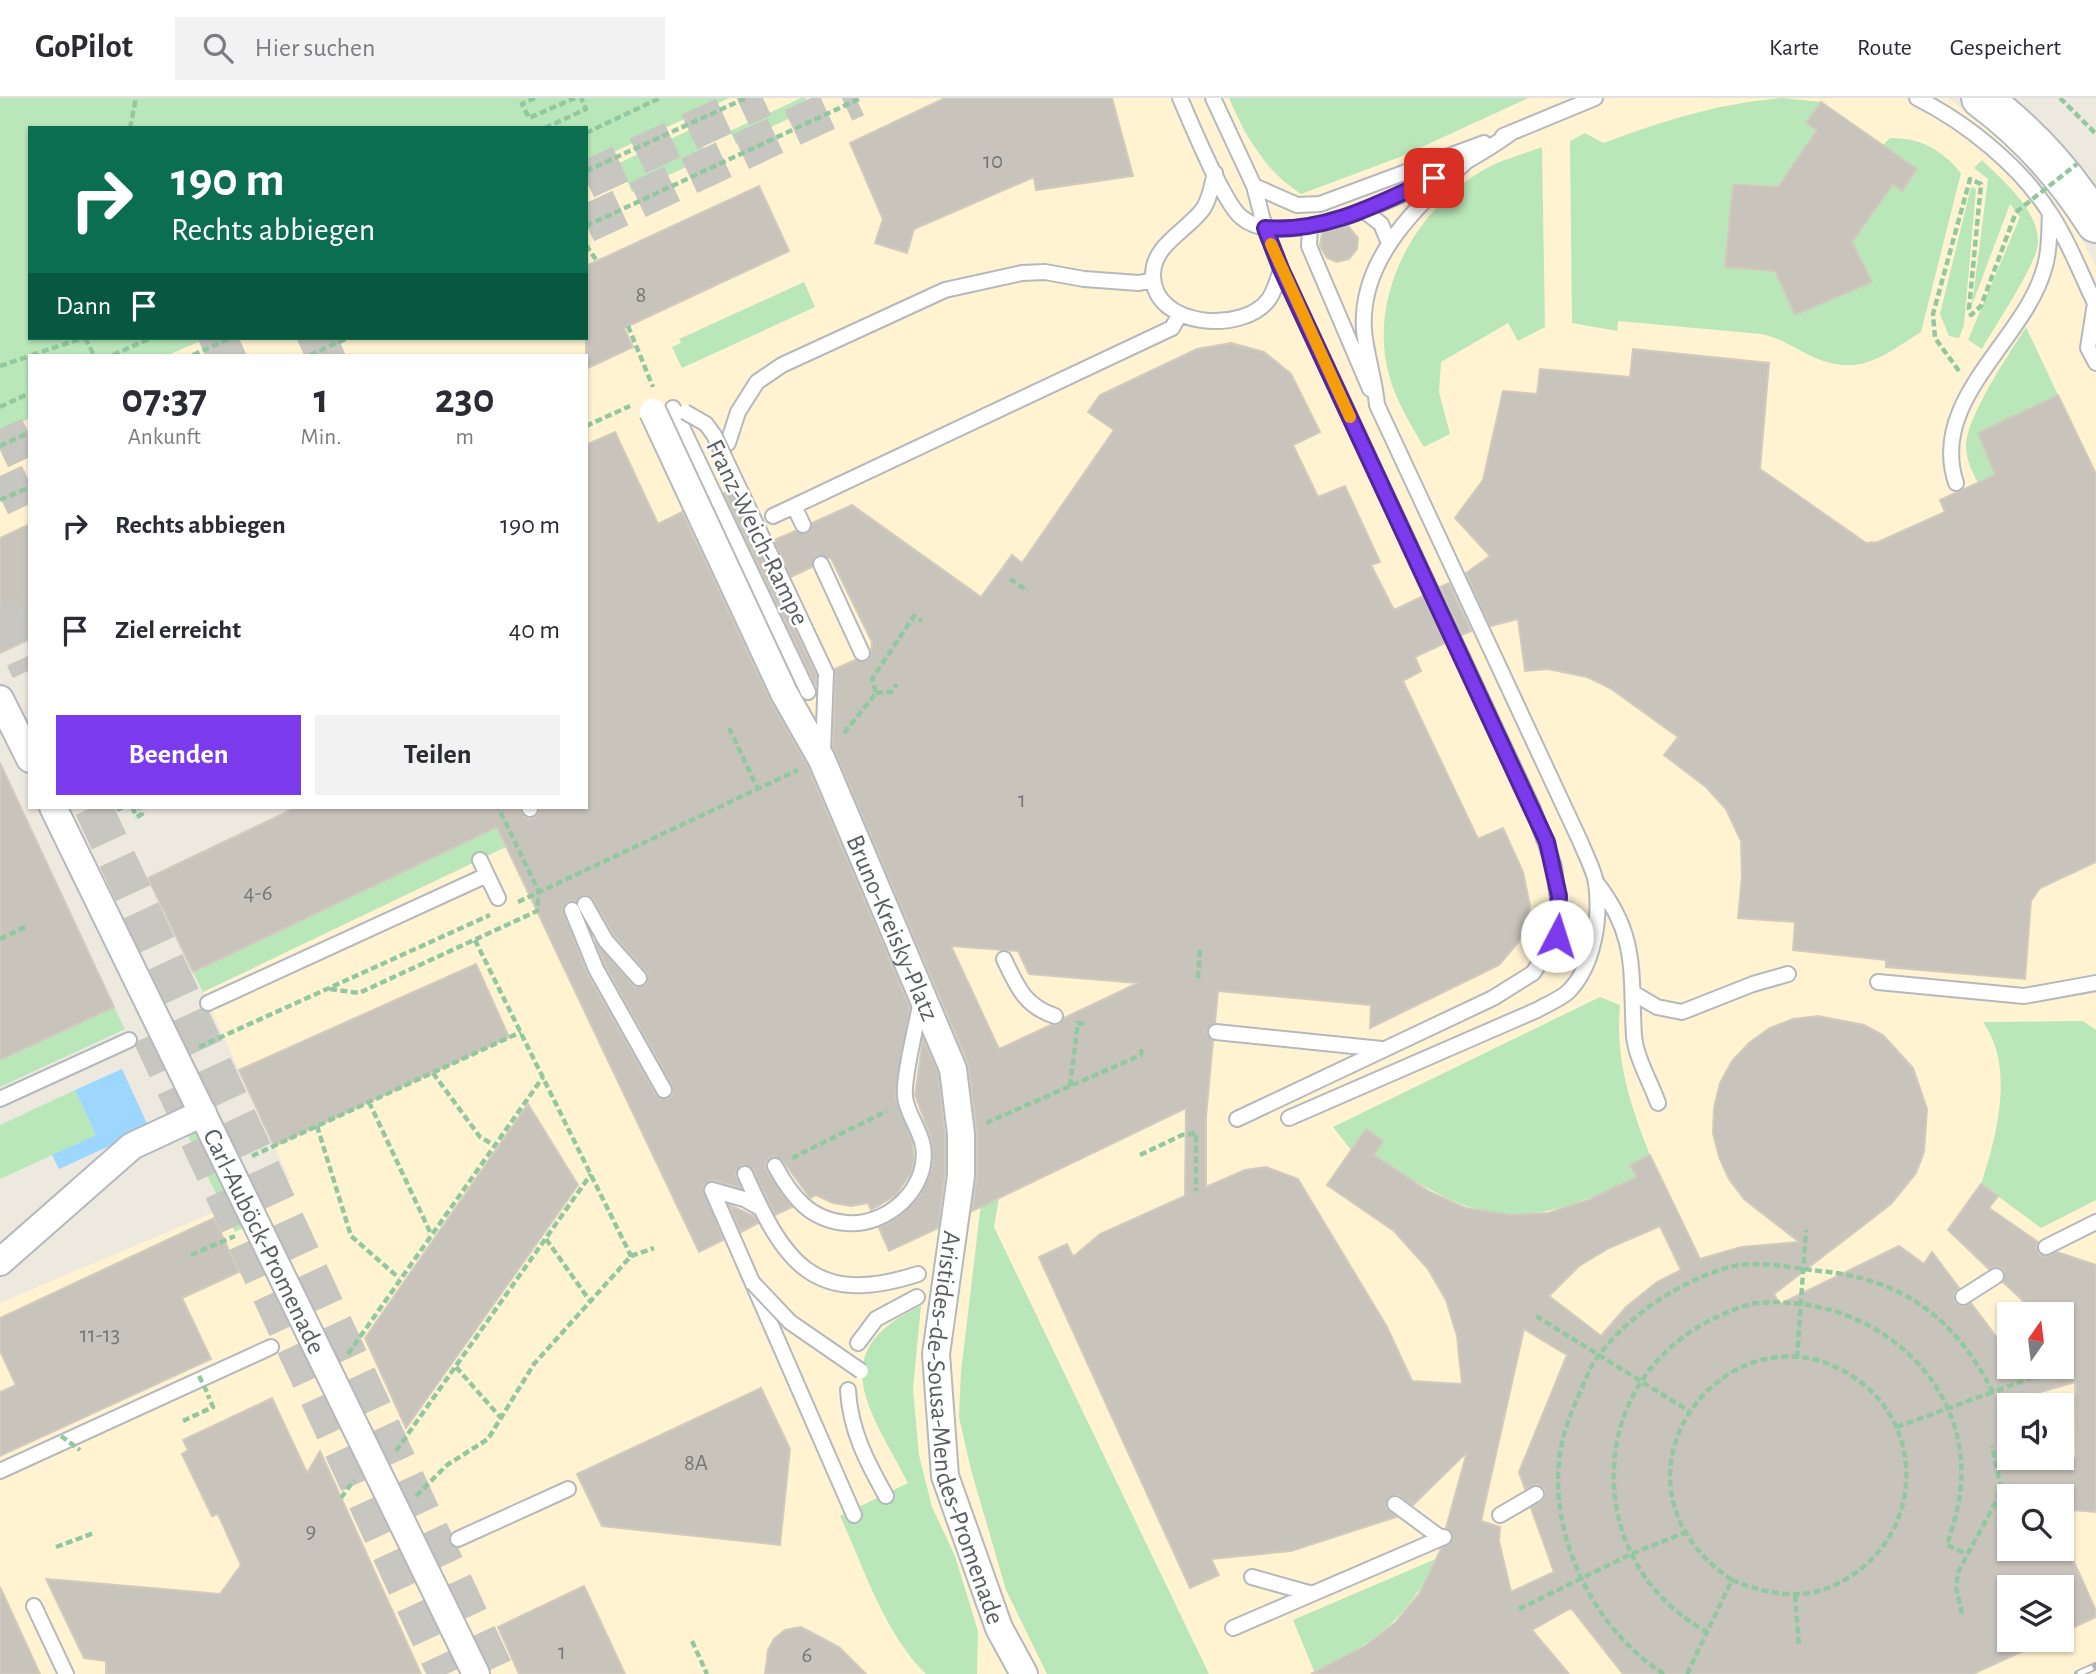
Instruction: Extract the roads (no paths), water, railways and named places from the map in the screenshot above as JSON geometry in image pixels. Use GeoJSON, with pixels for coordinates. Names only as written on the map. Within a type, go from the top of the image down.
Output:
{"type":"FeatureCollection","features":[{"type":"Feature","properties":{"kind":"main road"},"geometry":{"type":"LineString","coordinates":[[1981,98],[2010,120],[2049,159],[2096,223]]}},
{"type":"Feature","properties":{"kind":"street","name":"Bruno-Kreisky-Platz"},"geometry":{"type":"LineString","coordinates":[[661,406],[796,692],[822,760],[953,1069],[961,1134],[961,1176]]}},
{"type":"Feature","properties":{"kind":"street"},"geometry":{"type":"LineString","coordinates":[[0,699],[28,755]]}},
{"type":"Feature","properties":{"kind":"street","name":"Carl-Auböck-Promenade"},"geometry":{"type":"LineString","coordinates":[[54,809],[476,1674]]}},
{"type":"Feature","properties":{"kind":"street"},"geometry":{"type":"LineString","coordinates":[[0,1262],[132,1146],[203,1113]]}},
{"type":"Feature","properties":{"kind":"street","name":"Aristides-de-Sousa-Mendes-Promenade"},"geometry":{"type":"LineString","coordinates":[[961,1176],[936,1354],[945,1476],[999,1628],[1024,1674]]}},
{"type":"Feature","properties":{"kind":"lane"},"geometry":{"type":"LineString","coordinates":[[1180,98],[1238,215],[1265,228],[1310,227],[1363,210],[1467,161],[1511,133]]}},
{"type":"Feature","properties":{"kind":"lane"},"geometry":{"type":"LineString","coordinates":[[1213,98],[1254,186],[1265,228],[1281,269],[1532,809],[1554,866],[1559,896],[1557,936],[1533,973],[1493,998],[1237,1119]]}},
{"type":"Feature","properties":{"kind":"lane"},"geometry":{"type":"LineString","coordinates":[[1254,186],[1297,205],[1320,204],[1511,133],[1595,98]]}},
{"type":"Feature","properties":{"kind":"lane"},"geometry":{"type":"LineString","coordinates":[[1917,98],[1962,125],[1981,141],[2011,168],[2050,213],[2096,304],[2088,348],[2096,363]]}},
{"type":"Feature","properties":{"kind":"lane"},"geometry":{"type":"LineString","coordinates":[[1377,405],[1364,330],[1368,298],[1377,266],[1390,243],[1434,191],[1467,161]]}},
{"type":"Feature","properties":{"kind":"lane"},"geometry":{"type":"LineString","coordinates":[[1215,173],[1204,208],[1163,248],[1156,262],[1153,280],[1161,296],[1180,314],[1196,320],[1217,320],[1252,312],[1268,301],[1281,269]]}},
{"type":"Feature","properties":{"kind":"lane"},"geometry":{"type":"LineString","coordinates":[[1363,210],[1381,224],[1390,243]]}},
{"type":"Feature","properties":{"kind":"lane"},"geometry":{"type":"LineString","coordinates":[[1956,483],[1950,466],[1951,436],[1973,388],[2031,297],[2045,267],[2050,213]]}},
{"type":"Feature","properties":{"kind":"lane"},"geometry":{"type":"LineString","coordinates":[[1310,227],[1309,246],[1377,405],[1581,843],[1595,881],[1614,905],[1630,949],[1635,994],[1634,1039],[1658,1103]]}},
{"type":"Feature","properties":{"kind":"lane"},"geometry":{"type":"LineString","coordinates":[[728,443],[738,412],[757,382],[782,365],[945,290],[1022,273],[1045,272],[1084,279],[1139,283],[1153,280]]}},
{"type":"Feature","properties":{"kind":"lane"},"geometry":{"type":"LineString","coordinates":[[773,516],[1172,328],[1180,314]]}},
{"type":"Feature","properties":{"kind":"lane","name":"Franz-Weich-Rampe"},"geometry":{"type":"LineString","coordinates":[[661,406],[706,424],[714,435],[826,673],[822,760]]}},
{"type":"Feature","properties":{"kind":"lane"},"geometry":{"type":"LineString","coordinates":[[794,506],[803,525]]}},
{"type":"Feature","properties":{"kind":"lane"},"geometry":{"type":"LineString","coordinates":[[821,564],[862,653]]}},
{"type":"Feature","properties":{"kind":"lane"},"geometry":{"type":"LineString","coordinates":[[480,860],[498,898]]}},
{"type":"Feature","properties":{"kind":"lane"},"geometry":{"type":"LineString","coordinates":[[208,1003],[286,960],[487,875]]}},
{"type":"Feature","properties":{"kind":"lane"},"geometry":{"type":"LineString","coordinates":[[1289,1118],[1537,1010],[1568,992],[1587,965],[1593,940],[1595,881]]}},
{"type":"Feature","properties":{"kind":"lane"},"geometry":{"type":"LineString","coordinates":[[639,978],[578,907],[596,969],[664,1090]]}},
{"type":"Feature","properties":{"kind":"lane"},"geometry":{"type":"LineString","coordinates":[[1004,959],[1021,996],[1037,1010],[1055,1016]]}},
{"type":"Feature","properties":{"kind":"lane"},"geometry":{"type":"LineString","coordinates":[[1635,994],[1657,1007],[1682,1012],[1753,984],[1788,974]]}},
{"type":"Feature","properties":{"kind":"lane"},"geometry":{"type":"LineString","coordinates":[[1878,982],[2024,996],[2096,983]]}},
{"type":"Feature","properties":{"kind":"lane"},"geometry":{"type":"LineString","coordinates":[[775,1167],[798,1202],[814,1215],[831,1221],[850,1223],[867,1220],[889,1212],[903,1202],[915,1187],[923,1158],[921,1139],[905,1096],[922,996]]}},
{"type":"Feature","properties":{"kind":"lane"},"geometry":{"type":"LineString","coordinates":[[1216,1032],[1385,1049]]}},
{"type":"Feature","properties":{"kind":"lane"},"geometry":{"type":"LineString","coordinates":[[0,1099],[129,1040]]}},
{"type":"Feature","properties":{"kind":"lane"},"geometry":{"type":"LineString","coordinates":[[745,1174],[779,1243],[794,1262],[814,1275],[843,1284],[870,1286],[918,1274]]}},
{"type":"Feature","properties":{"kind":"lane"},"geometry":{"type":"LineString","coordinates":[[760,1208],[744,1199],[712,1190],[854,1515]]}},
{"type":"Feature","properties":{"kind":"lane"},"geometry":{"type":"LineString","coordinates":[[2046,1247],[2096,1222]]}},
{"type":"Feature","properties":{"kind":"lane"},"geometry":{"type":"LineString","coordinates":[[1963,1297],[1996,1276]]}},
{"type":"Feature","properties":{"kind":"lane"},"geometry":{"type":"LineString","coordinates":[[753,1283],[790,1322],[861,1371]]}},
{"type":"Feature","properties":{"kind":"lane"},"geometry":{"type":"LineString","coordinates":[[858,1343],[876,1320],[917,1297]]}},
{"type":"Feature","properties":{"kind":"lane"},"geometry":{"type":"LineString","coordinates":[[0,1471],[271,1346]]}},
{"type":"Feature","properties":{"kind":"lane"},"geometry":{"type":"LineString","coordinates":[[848,1390],[849,1417],[865,1458],[886,1496]]}},
{"type":"Feature","properties":{"kind":"lane"},"geometry":{"type":"LineString","coordinates":[[458,1539],[568,1489]]}},
{"type":"Feature","properties":{"kind":"lane"},"geometry":{"type":"LineString","coordinates":[[1500,1515],[1536,1494]]}},
{"type":"Feature","properties":{"kind":"lane"},"geometry":{"type":"LineString","coordinates":[[1233,1628],[1442,1538],[1395,1504]]}},
{"type":"Feature","properties":{"kind":"lane"},"geometry":{"type":"LineString","coordinates":[[1252,1577],[1309,1593]]}},
{"type":"Feature","properties":{"kind":"lane"},"geometry":{"type":"LineString","coordinates":[[34,1606],[66,1674]]}},
{"type":"Feature","properties":{"kind":"water"},"geometry":{"type":"Polygon","coordinates":[[[122,1069],[149,1128],[59,1169],[52,1155],[96,1135],[75,1090],[122,1069]]]}},
{"type":"Feature","properties":{"kind":"tunnel"},"geometry":{"type":"LineString","coordinates":[[588,179],[763,98]]}},
{"type":"Feature","properties":{"kind":"tunnel"},"geometry":{"type":"LineString","coordinates":[[588,223],[856,98]]}},
{"type":"Feature","properties":{"kind":"tunnel"},"geometry":{"type":"LineString","coordinates":[[207,354],[239,340]]}},
{"type":"Feature","properties":{"kind":"tunnel"},"geometry":{"type":"LineString","coordinates":[[306,354],[338,340]]}},
{"type":"Feature","properties":{"kind":"tunnel"},"geometry":{"type":"LineString","coordinates":[[0,450],[28,437]]}},
{"type":"Feature","properties":{"kind":"tunnel"},"geometry":{"type":"LineString","coordinates":[[0,497],[28,484]]}},
{"type":"Feature","properties":{"kind":"tunnel"},"geometry":{"type":"LineString","coordinates":[[0,606],[28,666]]}},
{"type":"Feature","properties":{"kind":"tunnel"},"geometry":{"type":"LineString","coordinates":[[94,809],[496,1674]]}},
{"type":"Feature","properties":{"kind":"tunnel"},"geometry":{"type":"LineString","coordinates":[[151,1035],[447,1674]]}},
{"type":"Feature","properties":{"kind":"railway"},"geometry":{"type":"LineString","coordinates":[[2078,1674],[2096,1666]]}}]}
